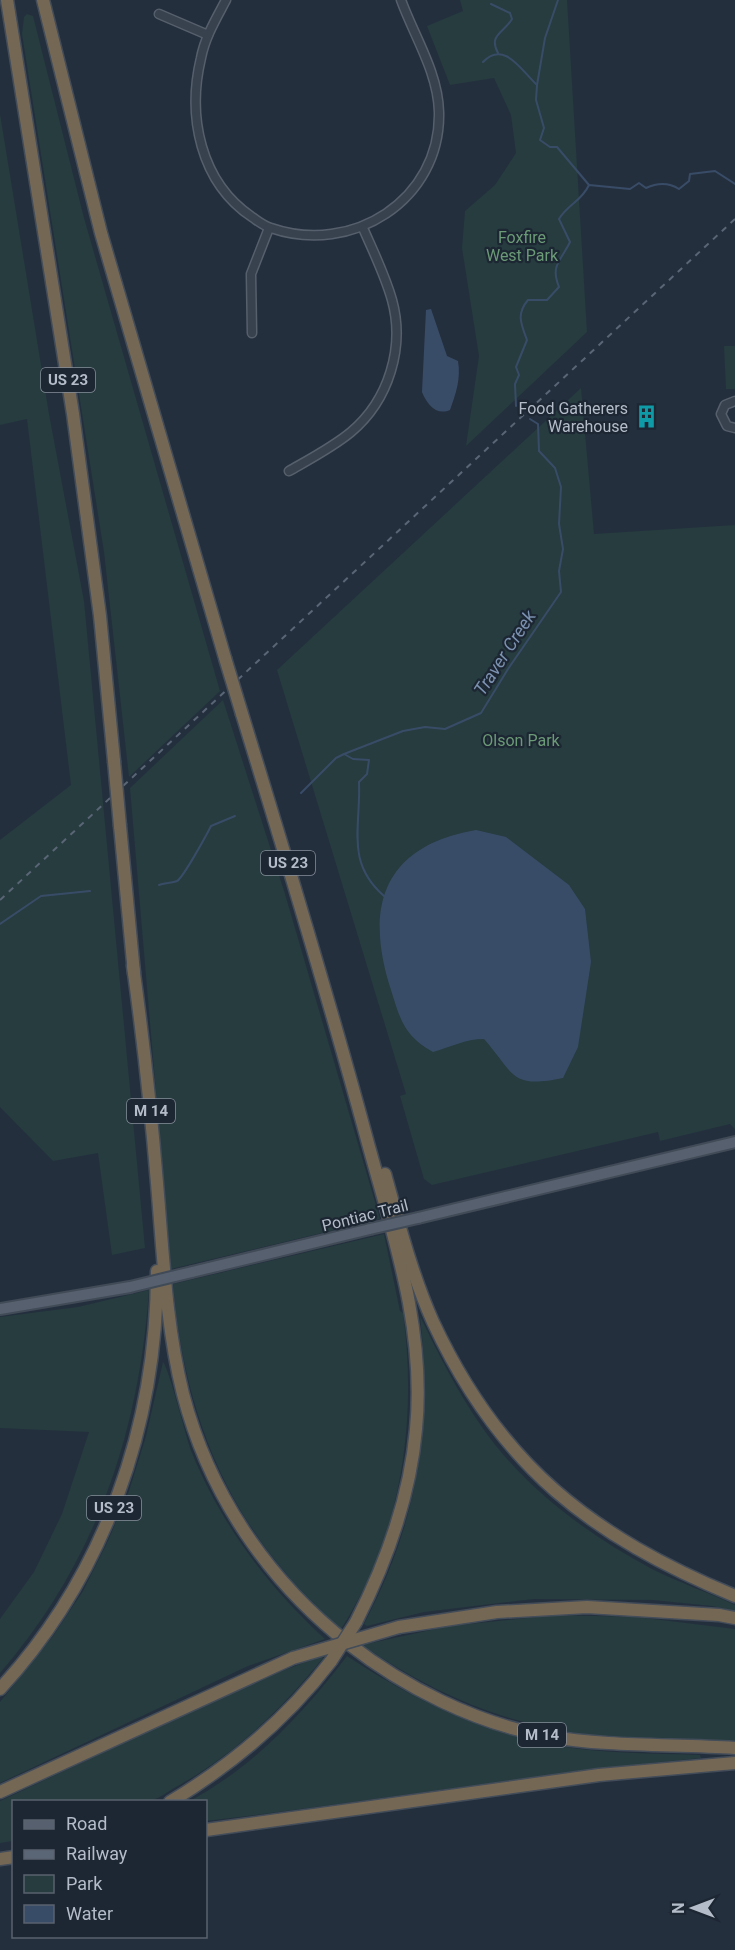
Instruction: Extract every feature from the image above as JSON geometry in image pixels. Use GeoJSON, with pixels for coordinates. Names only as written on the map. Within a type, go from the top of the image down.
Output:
{"type":"FeatureCollection","features":[{"type":"Feature","properties":{"kind":"highway","name":"US 23"},"geometry":{"type":"LineString","coordinates":[[0,1689],[42,1639],[73,1592],[100,1539],[125,1478],[146,1402],[157,1314],[157,1258],[133,966],[100,616],[74,414],[7,0]]}},
{"type":"Feature","properties":{"kind":"highway","name":"US 23"},"geometry":{"type":"LineString","coordinates":[[43,0],[101,233],[225,658],[333,1012],[410,1299],[416,1360],[416,1428],[411,1464],[396,1529],[356,1622],[331,1662],[310,1689],[262,1737],[206,1780],[173,1800]]}},
{"type":"Feature","properties":{"kind":"highway","name":"M 14"},"geometry":{"type":"LineString","coordinates":[[133,966],[147,1071],[167,1298],[183,1395],[214,1480],[239,1525],[263,1559],[324,1625],[366,1658],[402,1681],[472,1713],[545,1736],[606,1743],[735,1748]]}},
{"type":"Feature","properties":{"kind":"highway"},"geometry":{"type":"LineString","coordinates":[[333,1012],[371,1125],[419,1287],[458,1371],[482,1408],[508,1444],[579,1511],[630,1546],[669,1568],[735,1596]]}},
{"type":"Feature","properties":{"kind":"highway"},"geometry":{"type":"LineString","coordinates":[[0,1792],[294,1658],[399,1627],[497,1612],[587,1607],[695,1613],[735,1618]]}},
{"type":"Feature","properties":{"kind":"highway"},"geometry":{"type":"LineString","coordinates":[[207,1830],[598,1775],[735,1762]]}},
{"type":"Feature","properties":{"kind":"main road","name":"Pontiac Trail"},"geometry":{"type":"LineString","coordinates":[[0,1309],[130,1287],[735,1142]]}},
{"type":"Feature","properties":{"kind":"street"},"geometry":{"type":"LineString","coordinates":[[226,0],[208,35],[200,60],[196,92],[203,153],[215,178],[227,195],[241,208],[269,228],[316,237],[337,235],[363,228],[387,214],[413,190],[429,163],[436,140],[439,111],[436,91],[401,0]]}},
{"type":"Feature","properties":{"kind":"street"},"geometry":{"type":"LineString","coordinates":[[159,14],[208,35]]}},
{"type":"Feature","properties":{"kind":"street"},"geometry":{"type":"LineString","coordinates":[[252,333],[251,274],[269,228]]}},
{"type":"Feature","properties":{"kind":"street"},"geometry":{"type":"LineString","coordinates":[[290,471],[341,440],[358,425],[378,400],[392,368],[396,339],[394,308],[363,228]]}},
{"type":"Feature","properties":{"kind":"street"},"geometry":{"type":"LineString","coordinates":[[735,401],[725,405],[721,414],[727,426],[735,428]]}},
{"type":"Feature","properties":{"kind":"green space","name":"Foxfire West Park"},"geometry":{"type":"Polygon","coordinates":[[[460,0],[567,0],[587,332],[466,446],[479,356],[462,248],[465,211],[495,185],[516,153],[511,115],[494,78],[450,85],[427,26],[463,11],[460,0]]]}},
{"type":"Feature","properties":{"kind":"green space"},"geometry":{"type":"Polygon","coordinates":[[[27,14],[33,16],[84,218],[220,691],[129,777],[104,552],[22,34],[24,17],[27,14]]]}},
{"type":"Feature","properties":{"kind":"green space"},"geometry":{"type":"Polygon","coordinates":[[[0,114],[49,414],[84,601],[145,1248],[112,1255],[98,1153],[53,1161],[0,1107],[0,840],[71,785],[27,419],[0,425],[0,114]]]}},
{"type":"Feature","properties":{"kind":"green space"},"geometry":{"type":"Polygon","coordinates":[[[724,346],[735,346],[735,389],[726,389],[724,346]]]}},
{"type":"Feature","properties":{"kind":"green space","name":"Olson Park"},"geometry":{"type":"Polygon","coordinates":[[[581,388],[594,534],[735,525],[735,1129],[730,1124],[660,1141],[658,1132],[432,1185],[424,1179],[400,1096],[406,1094],[277,670],[581,388]]]}},
{"type":"Feature","properties":{"kind":"green space"},"geometry":{"type":"Polygon","coordinates":[[[223,700],[285,894],[380,1219],[171,1269],[130,788],[223,700]]]}},
{"type":"Feature","properties":{"kind":"green space"},"geometry":{"type":"Polygon","coordinates":[[[384,1234],[400,1311],[403,1313],[408,1395],[406,1436],[391,1517],[378,1556],[362,1593],[341,1629],[271,1556],[244,1516],[221,1474],[203,1430],[189,1384],[179,1335],[173,1284],[384,1234]]]}},
{"type":"Feature","properties":{"kind":"green space"},"geometry":{"type":"Polygon","coordinates":[[[149,1290],[144,1343],[135,1395],[123,1445],[106,1494],[86,1541],[62,1587],[33,1631],[0,1673],[0,1619],[34,1572],[62,1514],[89,1432],[0,1428],[0,1317],[78,1307],[149,1290]]]}},
{"type":"Feature","properties":{"kind":"green space"},"geometry":{"type":"Polygon","coordinates":[[[420,1316],[473,1414],[498,1449],[537,1489],[581,1525],[628,1556],[662,1574],[735,1605],[735,1611],[712,1606],[653,1600],[534,1599],[424,1612],[367,1626],[364,1624],[397,1549],[417,1474],[424,1398],[424,1358],[420,1316]]]}},
{"type":"Feature","properties":{"kind":"green space"},"geometry":{"type":"Polygon","coordinates":[[[163,1362],[192,1453],[217,1505],[266,1576],[284,1598],[325,1639],[248,1666],[0,1783],[0,1702],[53,1636],[83,1591],[107,1543],[129,1491],[146,1436],[163,1362]]]}},
{"type":"Feature","properties":{"kind":"green space"},"geometry":{"type":"Polygon","coordinates":[[[555,1615],[637,1617],[735,1629],[735,1741],[597,1736],[527,1723],[453,1697],[406,1673],[362,1645],[449,1626],[555,1615]]]}},
{"type":"Feature","properties":{"kind":"green space"},"geometry":{"type":"Polygon","coordinates":[[[321,1656],[323,1658],[256,1730],[218,1761],[162,1796],[154,1800],[12,1800],[12,1841],[0,1843],[0,1801],[254,1682],[321,1656]]]}},
{"type":"Feature","properties":{"kind":"green space"},"geometry":{"type":"Polygon","coordinates":[[[347,1656],[422,1700],[502,1732],[577,1749],[700,1755],[701,1758],[207,1821],[207,1800],[192,1800],[235,1772],[256,1755],[313,1698],[347,1656]]]}},
{"type":"Feature","properties":{"kind":"water"},"geometry":{"type":"Polygon","coordinates":[[[431,309],[447,356],[458,361],[459,374],[456,392],[450,410],[445,411],[433,408],[422,392],[426,310],[431,309]]]}},
{"type":"Feature","properties":{"kind":"water"},"geometry":{"type":"Polygon","coordinates":[[[476,830],[506,837],[569,885],[585,909],[591,962],[578,1047],[563,1078],[546,1081],[523,1080],[509,1070],[484,1039],[464,1042],[433,1052],[409,1033],[397,1010],[383,960],[380,932],[382,907],[388,885],[401,866],[420,850],[445,838],[476,830]]]}},
{"type":"Feature","properties":{"kind":"waterway"},"geometry":{"type":"LineString","coordinates":[[558,0],[545,38],[537,85],[536,100],[544,128],[540,140],[550,147],[557,147],[589,185]]}},
{"type":"Feature","properties":{"kind":"waterway"},"geometry":{"type":"LineString","coordinates":[[491,4],[510,13],[512,19],[496,38],[495,47],[498,53]]}},
{"type":"Feature","properties":{"kind":"waterway"},"geometry":{"type":"LineString","coordinates":[[483,62],[498,54],[505,56],[518,65],[536,84]]}},
{"type":"Feature","properties":{"kind":"waterway","name":"Traver Creek"},"geometry":{"type":"LineString","coordinates":[[516,406],[515,384],[519,375],[516,367],[527,340],[522,324],[522,310],[528,300],[547,300],[559,287],[556,268],[570,242],[559,219],[589,185],[630,189],[639,183],[646,188],[662,184],[679,189],[689,181],[690,174],[715,171],[735,184]]}},
{"type":"Feature","properties":{"kind":"waterway","name":"Traver Creek"},"geometry":{"type":"LineString","coordinates":[[301,793],[336,758],[344,754],[403,731],[425,727],[445,729],[481,713],[561,592],[559,571],[563,549],[559,524],[561,487],[555,468],[539,451],[538,424],[530,419]]}},
{"type":"Feature","properties":{"kind":"waterway"},"geometry":{"type":"LineString","coordinates":[[344,754],[353,759],[369,760],[367,774],[359,782],[359,857],[372,883],[384,896]]}},
{"type":"Feature","properties":{"kind":"waterway","name":"Traver Creek"},"geometry":{"type":"LineString","coordinates":[[159,885],[177,881],[211,826],[235,816]]}},
{"type":"Feature","properties":{"kind":"waterway","name":"Traver Creek"},"geometry":{"type":"LineString","coordinates":[[0,924],[41,896],[90,891]]}},
{"type":"Feature","properties":{"kind":"railway"},"geometry":{"type":"LineString","coordinates":[[0,900],[735,219]]}},
{"type":"Feature","properties":{"kind":"place","name":"Food Gatherers Warehouse"},"geometry":{"type":"Point","coordinates":[646,417]}}]}
